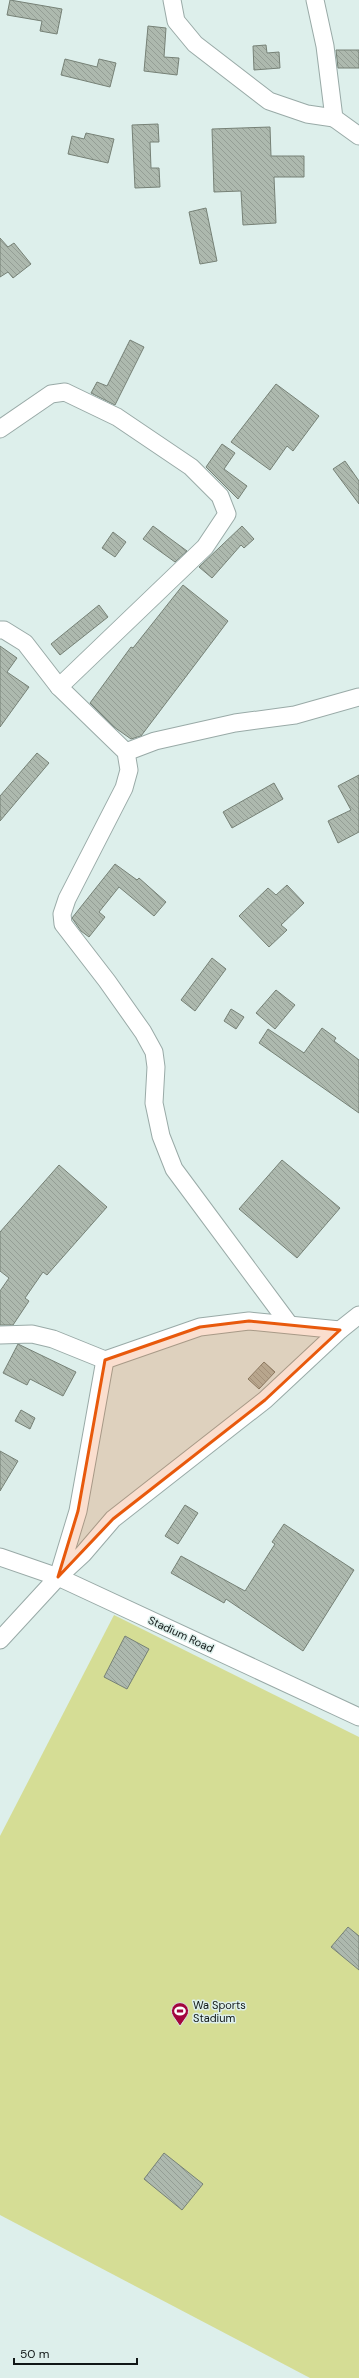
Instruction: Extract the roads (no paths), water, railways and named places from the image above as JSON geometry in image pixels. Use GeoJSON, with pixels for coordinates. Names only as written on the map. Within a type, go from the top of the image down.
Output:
{"type":"FeatureCollection","features":[{"type":"Feature","properties":{"kind":"street"},"geometry":{"type":"LineString","coordinates":[[172,0],[176,20],[195,44],[269,100],[307,114],[334,118],[359,136]]}},
{"type":"Feature","properties":{"kind":"street"},"geometry":{"type":"LineString","coordinates":[[315,0],[325,46],[334,118]]}},
{"type":"Feature","properties":{"kind":"street"},"geometry":{"type":"LineString","coordinates":[[0,428],[51,394],[65,392],[117,417],[191,467],[220,496],[225,504],[227,514],[205,547],[59,687]]}},
{"type":"Feature","properties":{"kind":"street"},"geometry":{"type":"LineString","coordinates":[[0,630],[4,630],[25,643],[59,687],[126,752],[129,770],[124,788],[67,899],[62,914],[63,924],[107,981],[143,1032],[154,1052],[156,1067],[154,1103],[161,1136],[174,1169],[289,1324]]}},
{"type":"Feature","properties":{"kind":"street"},"geometry":{"type":"LineString","coordinates":[[126,752],[155,741],[235,722],[295,715],[359,697]]}},
{"type":"Feature","properties":{"kind":"street"},"geometry":{"type":"LineString","coordinates":[[0,1640],[58,1577],[83,1554],[113,1519],[265,1400],[340,1330],[359,1316]]}},
{"type":"Feature","properties":{"kind":"street"},"geometry":{"type":"LineString","coordinates":[[0,1335],[32,1334],[53,1339],[104,1360],[200,1327],[249,1321],[340,1330]]}},
{"type":"Feature","properties":{"kind":"street"},"geometry":{"type":"LineString","coordinates":[[58,1577],[78,1511],[104,1360]]}},
{"type":"Feature","properties":{"kind":"street","name":"Stadium Road"},"geometry":{"type":"LineString","coordinates":[[0,1558],[58,1577],[359,1717]]}},
{"type":"Feature","properties":{"kind":"place","name":"Wa Sports Stadium"},"geometry":{"type":"Point","coordinates":[180,2026]}}]}
